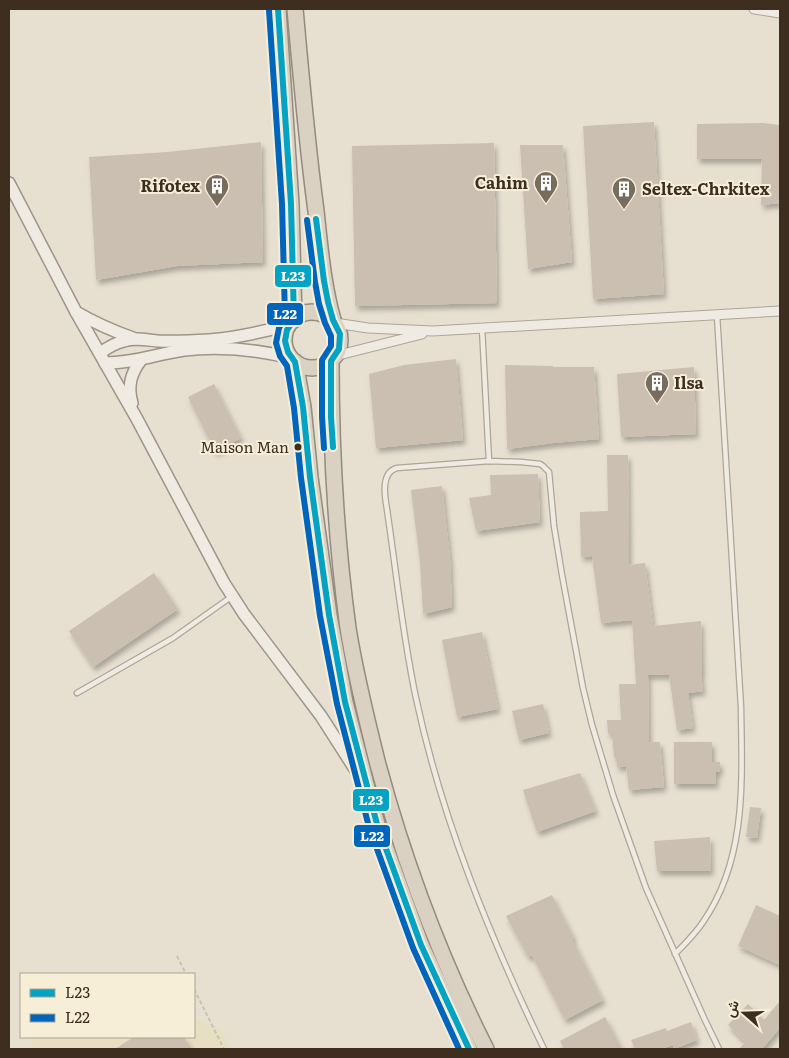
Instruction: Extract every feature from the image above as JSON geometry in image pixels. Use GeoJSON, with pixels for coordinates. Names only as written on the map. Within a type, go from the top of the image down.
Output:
{"type":"FeatureCollection","features":[{"type":"Feature","properties":{"kind":"highway"},"geometry":{"type":"LineString","coordinates":[[278,9],[291,204],[291,322]]}},
{"type":"Feature","properties":{"kind":"highway"},"geometry":{"type":"LineString","coordinates":[[295,9],[319,248],[324,281],[334,322],[340,334],[340,342],[339,349],[333,358],[317,368],[302,366],[293,360],[286,350],[284,342],[285,333],[291,322],[298,316],[313,312],[327,316],[334,322]]}},
{"type":"Feature","properties":{"kind":"highway"},"geometry":{"type":"LineString","coordinates":[[333,358],[331,417],[342,569],[349,629],[365,713],[388,800],[422,904],[444,962],[486,1049]]}},
{"type":"Feature","properties":{"kind":"highway"},"geometry":{"type":"LineString","coordinates":[[293,360],[303,407],[310,477],[330,623],[345,702],[366,788],[420,945],[470,1049]]}},
{"type":"Feature","properties":{"kind":"street"},"geometry":{"type":"LineString","coordinates":[[754,9],[780,13]]}},
{"type":"Feature","properties":{"kind":"street"},"geometry":{"type":"LineString","coordinates":[[9,183],[76,312],[137,419],[224,584],[320,716],[366,788]]}},
{"type":"Feature","properties":{"kind":"street"},"geometry":{"type":"LineString","coordinates":[[334,322],[368,328],[433,331],[780,311]]}},
{"type":"Feature","properties":{"kind":"street"},"geometry":{"type":"LineString","coordinates":[[76,312],[101,325],[134,338],[160,341],[212,340],[238,337],[264,332],[291,322]]}},
{"type":"Feature","properties":{"kind":"street"},"geometry":{"type":"LineString","coordinates":[[333,358],[433,331]]}},
{"type":"Feature","properties":{"kind":"street"},"geometry":{"type":"LineString","coordinates":[[102,358],[122,341],[134,338]]}},
{"type":"Feature","properties":{"kind":"street"},"geometry":{"type":"LineString","coordinates":[[102,358],[117,363],[141,360],[183,350],[212,348],[270,353],[293,360]]}},
{"type":"Feature","properties":{"kind":"street"},"geometry":{"type":"LineString","coordinates":[[137,419],[129,387],[134,369],[141,360]]}},
{"type":"Feature","properties":{"kind":"lane"},"geometry":{"type":"LineString","coordinates":[[675,954],[702,924],[713,907],[734,854],[740,812],[742,766],[741,707],[717,315]]}},
{"type":"Feature","properties":{"kind":"lane"},"geometry":{"type":"LineString","coordinates":[[482,328],[489,462]]}},
{"type":"Feature","properties":{"kind":"lane"},"geometry":{"type":"LineString","coordinates":[[544,1049],[485,919],[440,795],[427,747],[409,664],[384,492],[387,477],[393,469],[489,462],[533,463],[543,466],[549,472],[554,526],[562,575],[583,688],[592,725],[613,795],[646,888],[719,1049]]}},
{"type":"Feature","properties":{"kind":"lane"},"geometry":{"type":"LineString","coordinates":[[77,693],[173,638],[232,596]]}},
{"type":"Feature","properties":{"kind":"path"},"geometry":{"type":"LineString","coordinates":[[177,956],[186,973]]}},
{"type":"Feature","properties":{"kind":"path"},"geometry":{"type":"LineString","coordinates":[[195,991],[224,1049]]}},
{"type":"Feature","properties":{"kind":"shaded area"},"geometry":{"type":"Polygon","coordinates":[[[195,1016],[222,1030],[230,1049],[33,1049],[30,1038],[195,1038],[195,1016]]]}},
{"type":"Feature","properties":{"kind":"building","name":"Seltex-Chrkitex"},"geometry":{"type":"Polygon","coordinates":[[[654,122],[664,294],[593,299],[583,126],[654,122]]]}},
{"type":"Feature","properties":{"kind":"building"},"geometry":{"type":"Polygon","coordinates":[[[762,123],[780,125],[780,203],[761,205],[762,159],[697,159],[697,124],[762,123]]]}},
{"type":"Feature","properties":{"kind":"building"},"geometry":{"type":"Polygon","coordinates":[[[261,142],[263,262],[177,266],[96,280],[89,157],[167,152],[261,142]]]}},
{"type":"Feature","properties":{"kind":"building"},"geometry":{"type":"Polygon","coordinates":[[[494,143],[497,303],[355,306],[352,146],[494,143]]]}},
{"type":"Feature","properties":{"kind":"building","name":"Cahim"},"geometry":{"type":"Polygon","coordinates":[[[520,145],[563,145],[572,262],[528,269],[520,145]]]}},
{"type":"Feature","properties":{"kind":"building"},"geometry":{"type":"Polygon","coordinates":[[[456,359],[463,440],[376,448],[369,374],[404,365],[456,359]]]}},
{"type":"Feature","properties":{"kind":"building"},"geometry":{"type":"Polygon","coordinates":[[[505,365],[594,367],[599,439],[507,449],[505,365]]]}},
{"type":"Feature","properties":{"kind":"building","name":"Ilsa"},"geometry":{"type":"Polygon","coordinates":[[[694,367],[696,434],[621,437],[617,374],[694,367]]]}},
{"type":"Feature","properties":{"kind":"building"},"geometry":{"type":"Polygon","coordinates":[[[214,384],[241,438],[215,452],[188,397],[214,384]]]}},
{"type":"Feature","properties":{"kind":"building"},"geometry":{"type":"Polygon","coordinates":[[[607,455],[628,455],[629,565],[645,563],[653,626],[701,621],[701,675],[703,691],[688,693],[693,728],[677,730],[669,675],[648,675],[649,742],[660,742],[664,787],[629,790],[626,766],[617,767],[616,757],[614,757],[612,733],[608,734],[607,720],[621,720],[619,684],[636,684],[632,620],[601,623],[592,556],[581,557],[580,512],[608,511],[607,455]]]}},
{"type":"Feature","properties":{"kind":"building"},"geometry":{"type":"Polygon","coordinates":[[[538,474],[540,522],[476,531],[469,498],[491,495],[490,475],[538,474]]]}},
{"type":"Feature","properties":{"kind":"building"},"geometry":{"type":"Polygon","coordinates":[[[442,486],[450,559],[452,607],[423,614],[420,562],[411,490],[442,486]]]}},
{"type":"Feature","properties":{"kind":"building"},"geometry":{"type":"Polygon","coordinates":[[[154,573],[178,609],[93,667],[69,631],[154,573]]]}},
{"type":"Feature","properties":{"kind":"building"},"geometry":{"type":"Polygon","coordinates":[[[482,632],[498,709],[457,717],[442,640],[482,632]]]}},
{"type":"Feature","properties":{"kind":"building"},"geometry":{"type":"Polygon","coordinates":[[[543,704],[549,733],[519,740],[512,711],[543,704]]]}},
{"type":"Feature","properties":{"kind":"building"},"geometry":{"type":"Polygon","coordinates":[[[674,742],[712,742],[712,762],[720,762],[720,772],[716,772],[716,784],[674,784],[674,742]]]}},
{"type":"Feature","properties":{"kind":"building"},"geometry":{"type":"Polygon","coordinates":[[[580,773],[596,811],[537,832],[523,790],[580,773]]]}},
{"type":"Feature","properties":{"kind":"building"},"geometry":{"type":"Polygon","coordinates":[[[750,807],[761,808],[757,838],[746,837],[750,807]]]}},
{"type":"Feature","properties":{"kind":"building"},"geometry":{"type":"Polygon","coordinates":[[[710,837],[711,871],[657,871],[654,841],[710,837]]]}},
{"type":"Feature","properties":{"kind":"building"},"geometry":{"type":"Polygon","coordinates":[[[552,895],[603,1000],[565,1020],[532,955],[528,957],[506,916],[552,895]]]}},
{"type":"Feature","properties":{"kind":"building"},"geometry":{"type":"Polygon","coordinates":[[[756,905],[780,916],[780,965],[738,946],[756,905]]]}},
{"type":"Feature","properties":{"kind":"building"},"geometry":{"type":"Polygon","coordinates":[[[780,1001],[780,1028],[762,1049],[739,1049],[745,1042],[728,1025],[748,1004],[764,1020],[780,1001]]]}},
{"type":"Feature","properties":{"kind":"building"},"geometry":{"type":"Polygon","coordinates":[[[605,1017],[622,1049],[564,1049],[560,1041],[605,1017]]]}},
{"type":"Feature","properties":{"kind":"building"},"geometry":{"type":"Polygon","coordinates":[[[691,1022],[697,1040],[674,1049],[673,1045],[661,1049],[635,1049],[631,1040],[666,1028],[667,1031],[691,1022]]]}},
{"type":"Feature","properties":{"kind":"building"},"geometry":{"type":"Polygon","coordinates":[[[132,1038],[185,1038],[192,1049],[115,1049],[132,1038]]]}},
{"type":"Feature","properties":{"kind":"transit line","name":"L23"},"geometry":{"type":"LineString","coordinates":[[278,9],[291,204],[294,320],[287,330],[285,341],[288,352],[295,362],[303,407],[310,477],[329,615],[345,702],[377,824],[421,945],[469,1049]]}},
{"type":"Feature","properties":{"kind":"transit line","name":"L22"},"geometry":{"type":"LineString","coordinates":[[269,10],[282,204],[285,317],[279,328],[276,343],[280,356],[287,366],[294,408],[301,478],[320,616],[337,704],[369,827],[413,948],[459,1049]]}},
{"type":"Feature","properties":{"kind":"transit line","name":"L23"},"geometry":{"type":"LineString","coordinates":[[316,219],[328,302],[333,320],[340,334],[339,349],[331,361],[333,447]]}},
{"type":"Feature","properties":{"kind":"transit line","name":"L22"},"geometry":{"type":"LineString","coordinates":[[307,220],[319,304],[331,336],[331,346],[322,360],[324,448]]}},
{"type":"Feature","properties":{"kind":"place","name":"Cahim"},"geometry":{"type":"Point","coordinates":[546,204]}},
{"type":"Feature","properties":{"kind":"place","name":"Rifotex"},"geometry":{"type":"Point","coordinates":[217,207]}},
{"type":"Feature","properties":{"kind":"place","name":"Seltex-Chrkitex"},"geometry":{"type":"Point","coordinates":[624,210]}},
{"type":"Feature","properties":{"kind":"place","name":"Ilsa"},"geometry":{"type":"Point","coordinates":[657,404]}},
{"type":"Feature","properties":{"kind":"place","name":"Maison Man"},"geometry":{"type":"Point","coordinates":[298,447]}}]}
